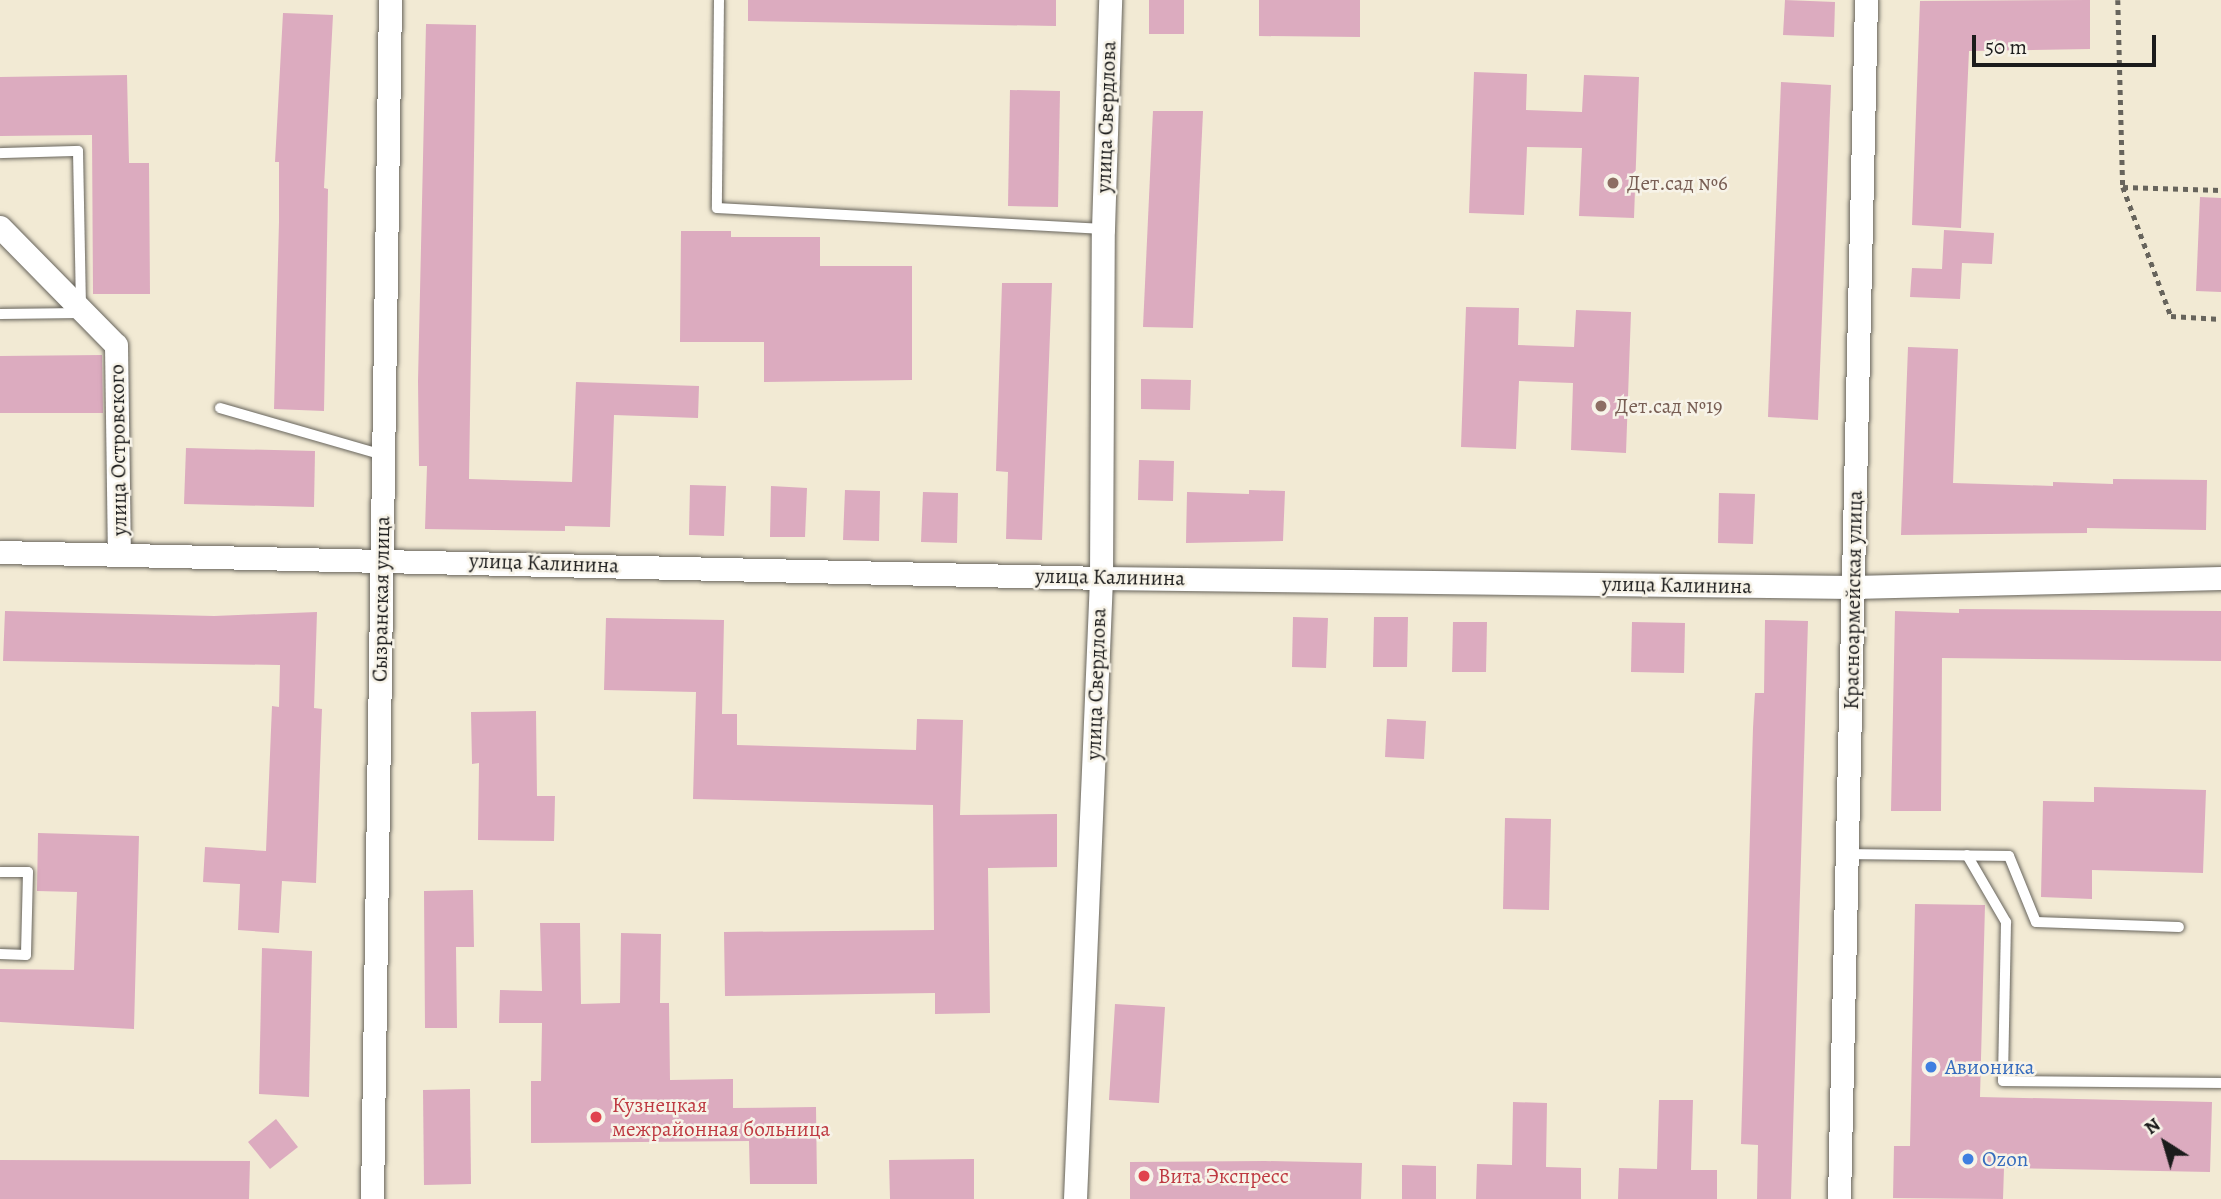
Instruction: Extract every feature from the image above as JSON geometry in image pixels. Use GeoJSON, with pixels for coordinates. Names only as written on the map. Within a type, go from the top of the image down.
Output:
{"type":"FeatureCollection","features":[{"type":"Feature","properties":{"kind":"street","name":"Сызранская улица"},"geometry":{"type":"LineString","coordinates":[[372,1199],[390,0]]}},
{"type":"Feature","properties":{"kind":"street","name":"улица Свердлова"},"geometry":{"type":"LineString","coordinates":[[1075,1199],[1101,578],[1103,229],[1110,0]]}},
{"type":"Feature","properties":{"kind":"street","name":"Красноармейская улица"},"geometry":{"type":"LineString","coordinates":[[1839,1199],[1866,0]]}},
{"type":"Feature","properties":{"kind":"street","name":"улица Островского"},"geometry":{"type":"LineString","coordinates":[[0,227],[81,313],[116,345],[119,552]]}},
{"type":"Feature","properties":{"kind":"street","name":"улица Калинина"},"geometry":{"type":"LineString","coordinates":[[0,552],[382,558],[1101,578],[1853,587],[2221,578]]}},
{"type":"Feature","properties":{"kind":"lane"},"geometry":{"type":"LineString","coordinates":[[719,0],[717,208],[1103,229]]}},
{"type":"Feature","properties":{"kind":"lane"},"geometry":{"type":"LineString","coordinates":[[0,153],[78,151],[81,313],[0,314]]}},
{"type":"Feature","properties":{"kind":"lane"},"geometry":{"type":"LineString","coordinates":[[220,408],[383,454]]}},
{"type":"Feature","properties":{"kind":"lane"},"geometry":{"type":"LineString","coordinates":[[1847,854],[2009,856],[2036,922],[2179,927]]}},
{"type":"Feature","properties":{"kind":"lane"},"geometry":{"type":"LineString","coordinates":[[1967,855],[2006,922],[2003,1082],[2221,1083]]}},
{"type":"Feature","properties":{"kind":"lane"},"geometry":{"type":"LineString","coordinates":[[0,872],[28,872],[26,955],[0,954]]}},
{"type":"Feature","properties":{"kind":"path"},"geometry":{"type":"LineString","coordinates":[[2118,0],[2123,187],[2171,316],[2221,319]]}},
{"type":"Feature","properties":{"kind":"path"},"geometry":{"type":"LineString","coordinates":[[2123,187],[2221,190]]}},
{"type":"Feature","properties":{"kind":"building"},"geometry":{"type":"Polygon","coordinates":[[[748,0],[1056,0],[1056,26],[748,21],[748,0]]]}},
{"type":"Feature","properties":{"kind":"building"},"geometry":{"type":"Polygon","coordinates":[[[1149,0],[1184,0],[1184,34],[1149,34],[1149,0]]]}},
{"type":"Feature","properties":{"kind":"building"},"geometry":{"type":"Polygon","coordinates":[[[1259,0],[1360,0],[1360,37],[1259,36],[1259,0]]]}},
{"type":"Feature","properties":{"kind":"building"},"geometry":{"type":"Polygon","coordinates":[[[1785,0],[1835,2],[1834,37],[1783,35],[1785,0]]]}},
{"type":"Feature","properties":{"kind":"building"},"geometry":{"type":"Polygon","coordinates":[[[2090,0],[2090,49],[1969,51],[1961,228],[1912,225],[1920,1],[2090,0]]]}},
{"type":"Feature","properties":{"kind":"building"},"geometry":{"type":"Polygon","coordinates":[[[283,13],[333,15],[324,188],[328,189],[324,411],[274,409],[279,222],[279,162],[275,162],[283,13]]]}},
{"type":"Feature","properties":{"kind":"building"},"geometry":{"type":"Polygon","coordinates":[[[426,24],[476,25],[469,479],[572,482],[576,382],[699,386],[698,418],[614,415],[610,527],[565,526],[565,531],[425,529],[427,466],[419,466],[418,381],[426,24]]]}},
{"type":"Feature","properties":{"kind":"building"},"geometry":{"type":"Polygon","coordinates":[[[1474,72],[1527,74],[1526,110],[1582,112],[1584,75],[1639,77],[1634,218],[1579,216],[1582,148],[1527,147],[1524,215],[1469,213],[1474,72]]]}},
{"type":"Feature","properties":{"kind":"building"},"geometry":{"type":"Polygon","coordinates":[[[127,75],[129,163],[149,163],[150,294],[93,294],[92,135],[0,136],[0,77],[127,75]]]}},
{"type":"Feature","properties":{"kind":"building"},"geometry":{"type":"Polygon","coordinates":[[[1781,82],[1831,85],[1818,420],[1768,417],[1781,82]]]}},
{"type":"Feature","properties":{"kind":"building"},"geometry":{"type":"Polygon","coordinates":[[[1010,90],[1060,91],[1058,207],[1008,206],[1010,90]]]}},
{"type":"Feature","properties":{"kind":"building"},"geometry":{"type":"Polygon","coordinates":[[[1153,111],[1203,111],[1193,328],[1143,327],[1153,111]]]}},
{"type":"Feature","properties":{"kind":"building"},"geometry":{"type":"Polygon","coordinates":[[[2200,197],[2221,198],[2221,292],[2196,291],[2200,197]]]}},
{"type":"Feature","properties":{"kind":"building"},"geometry":{"type":"Polygon","coordinates":[[[1944,230],[1994,233],[1992,264],[1962,263],[1960,299],[1910,297],[1912,268],[1942,269],[1944,230]]]}},
{"type":"Feature","properties":{"kind":"building"},"geometry":{"type":"Polygon","coordinates":[[[681,231],[731,231],[731,237],[820,237],[820,266],[912,266],[912,380],[764,382],[764,342],[680,342],[681,231]]]}},
{"type":"Feature","properties":{"kind":"building"},"geometry":{"type":"Polygon","coordinates":[[[1002,283],[1052,283],[1042,540],[1006,539],[1008,472],[996,471],[1002,283]]]}},
{"type":"Feature","properties":{"kind":"building"},"geometry":{"type":"Polygon","coordinates":[[[1466,307],[1519,308],[1518,345],[1574,347],[1576,310],[1631,312],[1626,453],[1571,450],[1573,383],[1519,381],[1516,449],[1461,447],[1466,307]]]}},
{"type":"Feature","properties":{"kind":"building"},"geometry":{"type":"Polygon","coordinates":[[[1908,347],[1958,349],[1953,483],[2053,486],[2053,482],[2113,484],[2113,479],[2207,480],[2206,530],[2087,528],[2087,533],[1901,535],[1908,347]]]}},
{"type":"Feature","properties":{"kind":"building"},"geometry":{"type":"Polygon","coordinates":[[[102,355],[103,413],[0,413],[0,356],[102,355]]]}},
{"type":"Feature","properties":{"kind":"building"},"geometry":{"type":"Polygon","coordinates":[[[1141,379],[1191,380],[1190,410],[1141,409],[1141,379]]]}},
{"type":"Feature","properties":{"kind":"building"},"geometry":{"type":"Polygon","coordinates":[[[186,448],[315,451],[314,507],[184,504],[186,448]]]}},
{"type":"Feature","properties":{"kind":"building"},"geometry":{"type":"Polygon","coordinates":[[[1139,460],[1174,461],[1173,501],[1138,500],[1139,460]]]}},
{"type":"Feature","properties":{"kind":"building"},"geometry":{"type":"Polygon","coordinates":[[[690,485],[726,486],[724,536],[689,535],[690,485]]]}},
{"type":"Feature","properties":{"kind":"building"},"geometry":{"type":"Polygon","coordinates":[[[771,486],[807,488],[805,537],[770,537],[771,486]]]}},
{"type":"Feature","properties":{"kind":"building"},"geometry":{"type":"Polygon","coordinates":[[[845,490],[880,491],[879,541],[843,540],[845,490]]]}},
{"type":"Feature","properties":{"kind":"building"},"geometry":{"type":"Polygon","coordinates":[[[1249,490],[1285,491],[1283,541],[1186,543],[1187,492],[1249,494],[1249,490]]]}},
{"type":"Feature","properties":{"kind":"building"},"geometry":{"type":"Polygon","coordinates":[[[923,492],[958,493],[957,543],[921,542],[923,492]]]}},
{"type":"Feature","properties":{"kind":"building"},"geometry":{"type":"Polygon","coordinates":[[[1719,493],[1755,494],[1753,544],[1718,543],[1719,493]]]}},
{"type":"Feature","properties":{"kind":"building"},"geometry":{"type":"Polygon","coordinates":[[[1959,609],[2221,611],[2221,661],[1942,658],[1941,811],[1891,811],[1895,611],[1959,613],[1959,609]]]}},
{"type":"Feature","properties":{"kind":"building"},"geometry":{"type":"Polygon","coordinates":[[[5,611],[214,616],[317,612],[314,708],[322,709],[316,883],[282,881],[279,933],[238,930],[240,884],[203,882],[205,847],[266,851],[272,706],[279,707],[280,665],[3,661],[5,611]]]}},
{"type":"Feature","properties":{"kind":"building"},"geometry":{"type":"Polygon","coordinates":[[[1293,617],[1328,618],[1326,668],[1292,667],[1293,617]]]}},
{"type":"Feature","properties":{"kind":"building"},"geometry":{"type":"Polygon","coordinates":[[[1374,617],[1408,617],[1407,667],[1373,667],[1374,617]]]}},
{"type":"Feature","properties":{"kind":"building"},"geometry":{"type":"Polygon","coordinates":[[[606,618],[724,620],[722,714],[737,714],[737,745],[916,750],[917,719],[963,720],[960,815],[1057,814],[1057,867],[988,868],[990,1013],[935,1014],[935,993],[725,996],[724,932],[934,930],[933,805],[693,799],[696,692],[604,690],[606,618]]]}},
{"type":"Feature","properties":{"kind":"building"},"geometry":{"type":"Polygon","coordinates":[[[1765,620],[1808,621],[1791,1199],[1757,1199],[1758,1145],[1741,1144],[1753,728],[1755,693],[1764,693],[1765,620]]]}},
{"type":"Feature","properties":{"kind":"building"},"geometry":{"type":"Polygon","coordinates":[[[1453,622],[1487,622],[1486,672],[1452,672],[1453,622]]]}},
{"type":"Feature","properties":{"kind":"building"},"geometry":{"type":"Polygon","coordinates":[[[1632,622],[1685,623],[1684,673],[1631,672],[1632,622]]]}},
{"type":"Feature","properties":{"kind":"building"},"geometry":{"type":"Polygon","coordinates":[[[536,711],[537,796],[555,796],[554,841],[478,840],[479,763],[472,764],[471,712],[536,711]]]}},
{"type":"Feature","properties":{"kind":"building"},"geometry":{"type":"Polygon","coordinates":[[[1387,719],[1426,721],[1424,759],[1385,757],[1387,719]]]}},
{"type":"Feature","properties":{"kind":"building"},"geometry":{"type":"Polygon","coordinates":[[[2094,787],[2206,790],[2203,873],[2092,870],[2092,899],[2041,897],[2043,801],[2094,802],[2094,787]]]}},
{"type":"Feature","properties":{"kind":"building"},"geometry":{"type":"Polygon","coordinates":[[[1505,818],[1551,819],[1549,910],[1503,909],[1505,818]]]}},
{"type":"Feature","properties":{"kind":"building"},"geometry":{"type":"Polygon","coordinates":[[[38,833],[139,836],[134,1029],[0,1022],[0,969],[74,970],[77,892],[37,891],[38,833]]]}},
{"type":"Feature","properties":{"kind":"building"},"geometry":{"type":"Polygon","coordinates":[[[473,890],[474,947],[456,947],[457,1028],[425,1028],[424,891],[473,890]]]}},
{"type":"Feature","properties":{"kind":"building"},"geometry":{"type":"Polygon","coordinates":[[[1915,904],[1985,905],[1980,1097],[2212,1102],[2210,1172],[2004,1168],[2003,1199],[1893,1198],[1894,1146],[1910,1146],[1915,904]]]}},
{"type":"Feature","properties":{"kind":"building"},"geometry":{"type":"Polygon","coordinates":[[[540,923],[580,923],[581,1004],[620,1003],[621,933],[661,934],[660,1003],[669,1003],[670,1080],[733,1079],[733,1108],[816,1107],[817,1184],[750,1184],[749,1141],[531,1143],[531,1081],[541,1081],[542,1023],[499,1023],[500,990],[542,991],[540,923]]]}},
{"type":"Feature","properties":{"kind":"building"},"geometry":{"type":"Polygon","coordinates":[[[262,948],[312,951],[309,1097],[259,1094],[262,948]]]}},
{"type":"Feature","properties":{"kind":"building"},"geometry":{"type":"Polygon","coordinates":[[[1115,1004],[1165,1007],[1159,1103],[1109,1100],[1115,1004]]]}},
{"type":"Feature","properties":{"kind":"building"},"geometry":{"type":"Polygon","coordinates":[[[470,1089],[471,1184],[424,1185],[423,1090],[470,1089]]]}},
{"type":"Feature","properties":{"kind":"building"},"geometry":{"type":"Polygon","coordinates":[[[1659,1100],[1693,1100],[1691,1170],[1717,1170],[1717,1199],[1618,1199],[1619,1168],[1657,1169],[1659,1100]]]}},
{"type":"Feature","properties":{"kind":"building"},"geometry":{"type":"Polygon","coordinates":[[[1513,1102],[1547,1103],[1546,1167],[1581,1168],[1581,1199],[1476,1199],[1477,1164],[1512,1165],[1513,1102]]]}},
{"type":"Feature","properties":{"kind":"building"},"geometry":{"type":"Polygon","coordinates":[[[276,1119],[298,1147],[270,1169],[248,1142],[276,1119]]]}},
{"type":"Feature","properties":{"kind":"building"},"geometry":{"type":"Polygon","coordinates":[[[974,1159],[974,1199],[890,1199],[889,1160],[974,1159]]]}},
{"type":"Feature","properties":{"kind":"building"},"geometry":{"type":"Polygon","coordinates":[[[0,1160],[250,1161],[249,1199],[0,1199],[0,1160]]]}},
{"type":"Feature","properties":{"kind":"building"},"geometry":{"type":"Polygon","coordinates":[[[1130,1162],[1362,1163],[1361,1199],[1130,1199],[1130,1162]]]}},
{"type":"Feature","properties":{"kind":"building"},"geometry":{"type":"Polygon","coordinates":[[[1402,1165],[1436,1166],[1436,1199],[1402,1199],[1402,1165]]]}},
{"type":"Feature","properties":{"kind":"place","name":"Дет.сад №6"},"geometry":{"type":"Point","coordinates":[1613,183]}},
{"type":"Feature","properties":{"kind":"place","name":"Дет.сад №19"},"geometry":{"type":"Point","coordinates":[1601,406]}},
{"type":"Feature","properties":{"kind":"place","name":"Авионика"},"geometry":{"type":"Point","coordinates":[1931,1067]}},
{"type":"Feature","properties":{"kind":"place","name":"Кузнецкая межрайонная больница"},"geometry":{"type":"Point","coordinates":[596,1117]}},
{"type":"Feature","properties":{"kind":"place","name":"Ozon"},"geometry":{"type":"Point","coordinates":[1968,1159]}},
{"type":"Feature","properties":{"kind":"place","name":"Вита Экспресс"},"geometry":{"type":"Point","coordinates":[1144,1176]}}]}
